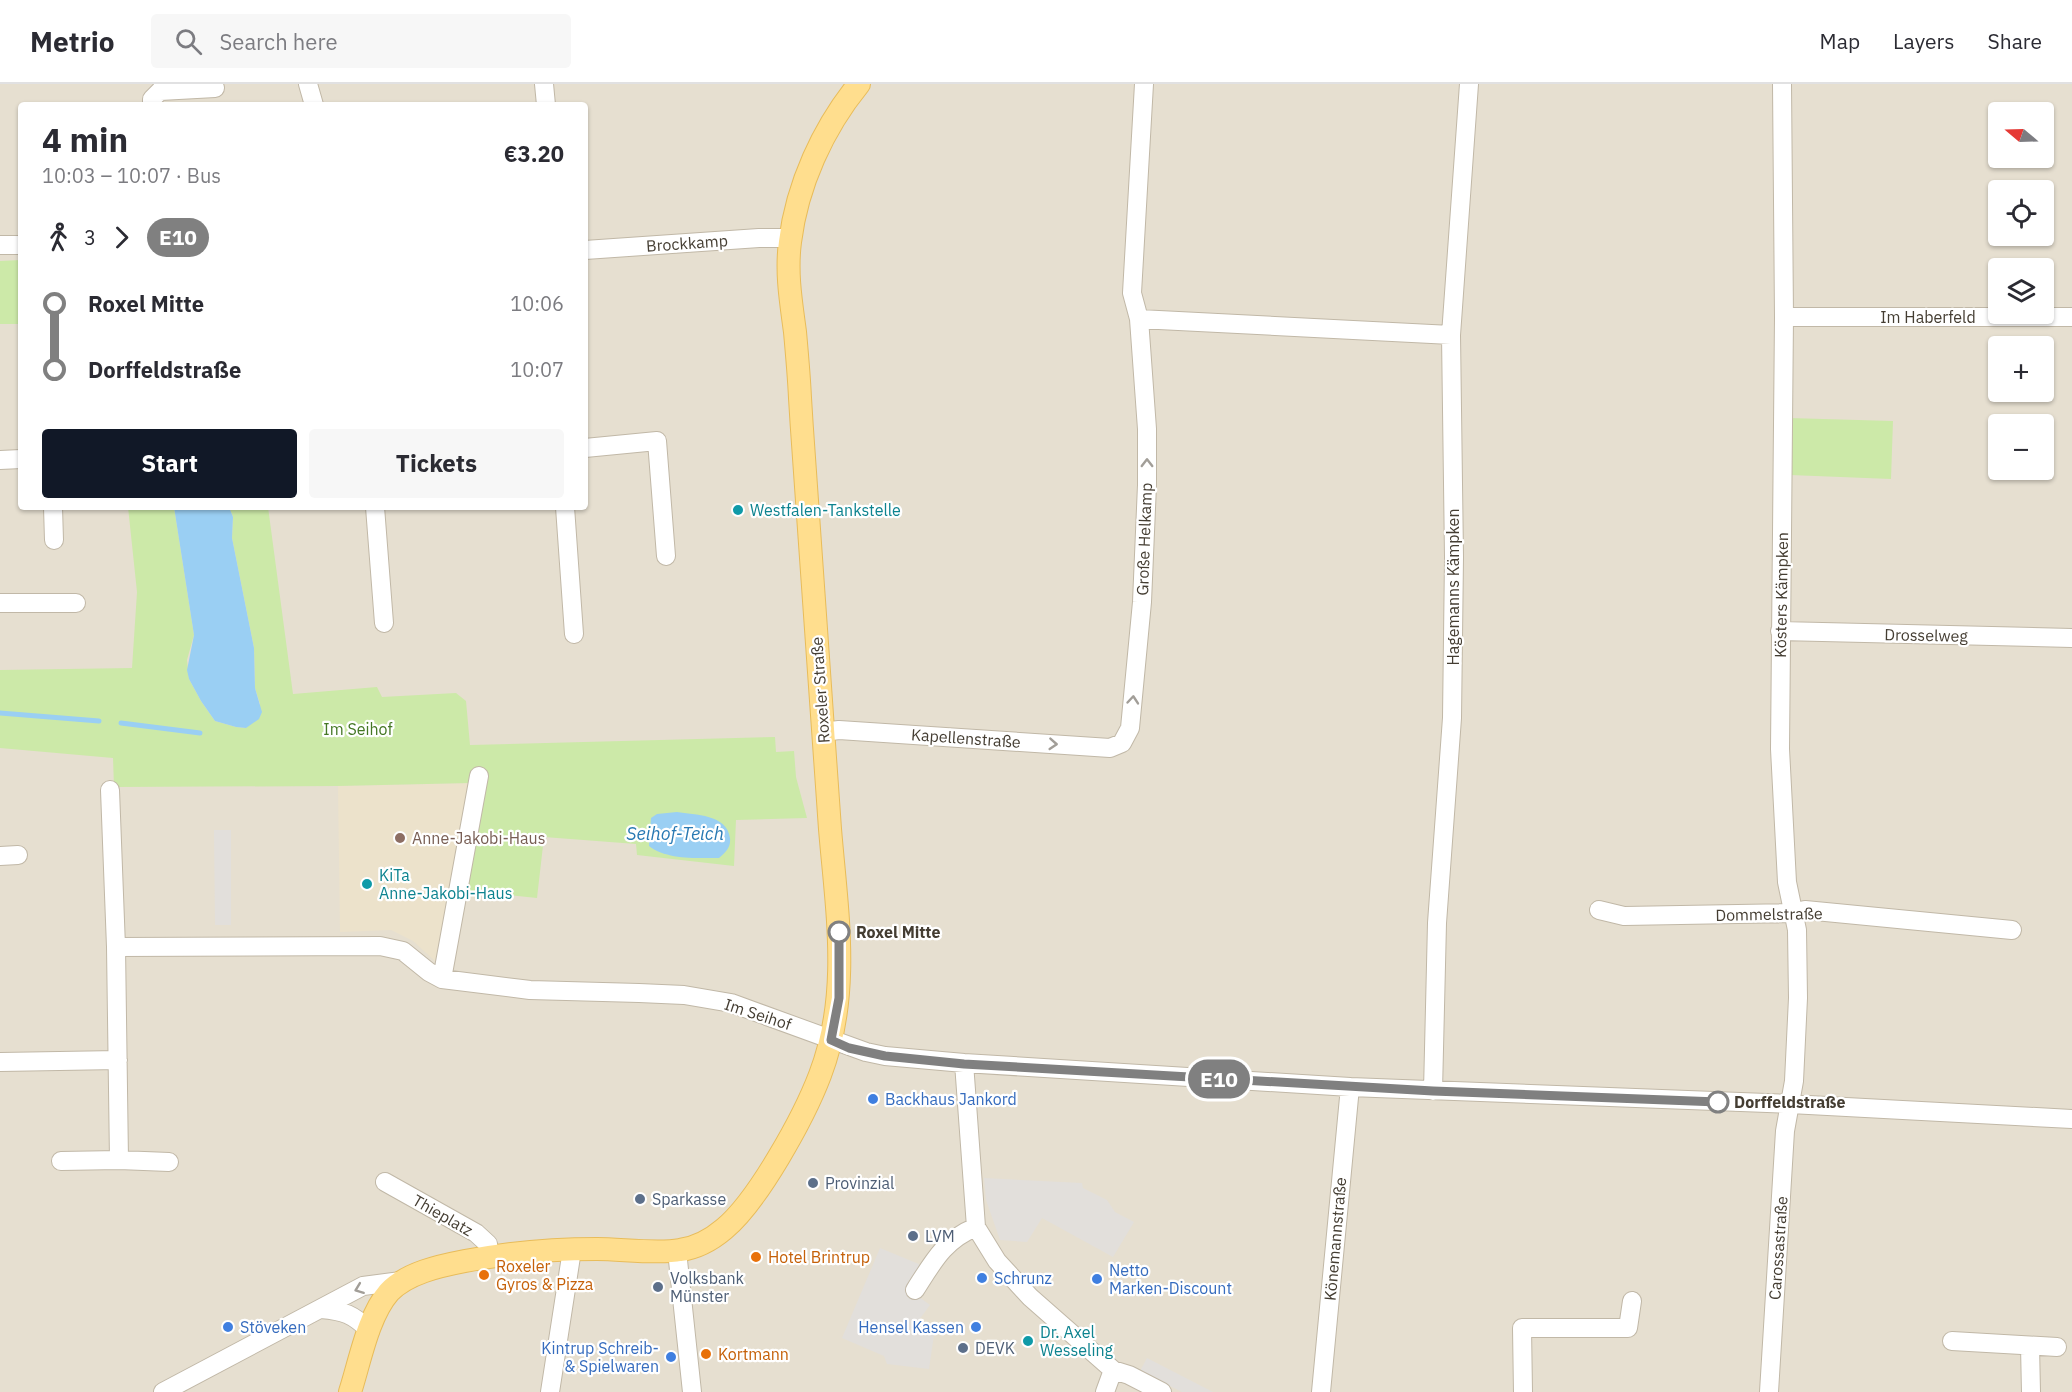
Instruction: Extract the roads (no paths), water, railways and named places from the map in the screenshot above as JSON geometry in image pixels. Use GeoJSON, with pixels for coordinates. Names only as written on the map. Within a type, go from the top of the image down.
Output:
{"type":"FeatureCollection","features":[{"type":"Feature","properties":{"kind":"main road","name":"Roxeler Straße"},"geometry":{"type":"LineString","coordinates":[[677,1251],[698,1245],[727,1227],[752,1196],[776,1160],[810,1102],[831,1040],[839,998],[839,933],[800,386],[788,267],[790,238],[803,189],[819,148],[837,113],[859,84]]}},
{"type":"Feature","properties":{"kind":"main road"},"geometry":{"type":"LineString","coordinates":[[351,1392],[376,1312],[387,1295],[401,1281],[432,1269],[490,1257],[572,1250],[677,1251]]}},
{"type":"Feature","properties":{"kind":"street"},"geometry":{"type":"LineString","coordinates":[[308,84],[313,102]]}},
{"type":"Feature","properties":{"kind":"street"},"geometry":{"type":"LineString","coordinates":[[544,84],[546,102]]}},
{"type":"Feature","properties":{"kind":"street","name":"Große Helkamp"},"geometry":{"type":"LineString","coordinates":[[1110,748],[1122,743],[1130,728],[1142,602],[1146,530],[1147,429],[1139,319],[1132,293],[1144,84]]}},
{"type":"Feature","properties":{"kind":"street","name":"Hagemanns Kämpken"},"geometry":{"type":"LineString","coordinates":[[1433,1091],[1438,901],[1452,718],[1454,557],[1451,335],[1469,84]]}},
{"type":"Feature","properties":{"kind":"street","name":"Kösters Kämpken"},"geometry":{"type":"LineString","coordinates":[[1782,84],[1784,317],[1780,749],[1787,882],[1797,930],[1798,998],[1794,1081],[1790,1104]]}},
{"type":"Feature","properties":{"kind":"street"},"geometry":{"type":"LineString","coordinates":[[152,102],[160,91],[215,88]]}},
{"type":"Feature","properties":{"kind":"street","name":"Brockkamp"},"geometry":{"type":"LineString","coordinates":[[588,250],[759,238],[790,238]]}},
{"type":"Feature","properties":{"kind":"street"},"geometry":{"type":"LineString","coordinates":[[0,245],[18,245]]}},
{"type":"Feature","properties":{"kind":"street","name":"Im Haberfeld"},"geometry":{"type":"LineString","coordinates":[[1784,317],[2072,317]]}},
{"type":"Feature","properties":{"kind":"street"},"geometry":{"type":"LineString","coordinates":[[1139,319],[1451,335]]}},
{"type":"Feature","properties":{"kind":"street"},"geometry":{"type":"LineString","coordinates":[[588,448],[657,441],[666,556]]}},
{"type":"Feature","properties":{"kind":"street"},"geometry":{"type":"LineString","coordinates":[[0,460],[18,459]]}},
{"type":"Feature","properties":{"kind":"street"},"geometry":{"type":"LineString","coordinates":[[53,510],[54,540]]}},
{"type":"Feature","properties":{"kind":"street"},"geometry":{"type":"LineString","coordinates":[[375,510],[384,623]]}},
{"type":"Feature","properties":{"kind":"street"},"geometry":{"type":"LineString","coordinates":[[565,510],[574,634]]}},
{"type":"Feature","properties":{"kind":"street"},"geometry":{"type":"LineString","coordinates":[[0,603],[76,603]]}},
{"type":"Feature","properties":{"kind":"street","name":"Drosselweg"},"geometry":{"type":"LineString","coordinates":[[1780,631],[2072,638]]}},
{"type":"Feature","properties":{"kind":"street","name":"Kapellenstraße"},"geometry":{"type":"LineString","coordinates":[[823,732],[839,730],[1110,748]]}},
{"type":"Feature","properties":{"kind":"street"},"geometry":{"type":"LineString","coordinates":[[442,979],[478,776]]}},
{"type":"Feature","properties":{"kind":"street"},"geometry":{"type":"LineString","coordinates":[[110,790],[116,947],[119,1160]]}},
{"type":"Feature","properties":{"kind":"street","name":"Dommelstraße"},"geometry":{"type":"LineString","coordinates":[[1599,910],[1624,916],[1792,913],[1804,910],[2012,930]]}},
{"type":"Feature","properties":{"kind":"street","name":"Im Seihof"},"geometry":{"type":"LineString","coordinates":[[116,947],[380,946],[403,951],[429,972],[442,979],[530,990],[662,994],[731,1003],[831,1040]]}},
{"type":"Feature","properties":{"kind":"street"},"geometry":{"type":"LineString","coordinates":[[831,1040],[849,1048],[885,1056],[964,1064],[1350,1087],[1790,1104],[2072,1119]]}},
{"type":"Feature","properties":{"kind":"street"},"geometry":{"type":"LineString","coordinates":[[0,1062],[118,1060]]}},
{"type":"Feature","properties":{"kind":"street"},"geometry":{"type":"LineString","coordinates":[[964,1064],[976,1227],[997,1261],[1030,1297],[1113,1370],[1129,1375],[1162,1392]]}},
{"type":"Feature","properties":{"kind":"street","name":"Könemannstraße"},"geometry":{"type":"LineString","coordinates":[[1321,1392],[1350,1087]]}},
{"type":"Feature","properties":{"kind":"street","name":"Carossastraße"},"geometry":{"type":"LineString","coordinates":[[1768,1392],[1785,1131],[1790,1104]]}},
{"type":"Feature","properties":{"kind":"street"},"geometry":{"type":"LineString","coordinates":[[61,1161],[169,1162]]}},
{"type":"Feature","properties":{"kind":"street","name":"Thieplatz"},"geometry":{"type":"LineString","coordinates":[[385,1182],[476,1233],[488,1244],[490,1257]]}},
{"type":"Feature","properties":{"kind":"street"},"geometry":{"type":"LineString","coordinates":[[915,1290],[945,1246],[960,1233],[976,1227]]}},
{"type":"Feature","properties":{"kind":"street"},"geometry":{"type":"LineString","coordinates":[[550,1392],[572,1250]]}},
{"type":"Feature","properties":{"kind":"street"},"geometry":{"type":"LineString","coordinates":[[677,1251],[692,1392]]}},
{"type":"Feature","properties":{"kind":"street"},"geometry":{"type":"LineString","coordinates":[[163,1392],[363,1287],[401,1281]]}},
{"type":"Feature","properties":{"kind":"street"},"geometry":{"type":"LineString","coordinates":[[1523,1392],[1522,1328],[1629,1328],[1632,1301]]}},
{"type":"Feature","properties":{"kind":"street"},"geometry":{"type":"LineString","coordinates":[[321,1309],[343,1311],[358,1319],[370,1330]]}},
{"type":"Feature","properties":{"kind":"street"},"geometry":{"type":"LineString","coordinates":[[1952,1341],[2057,1347]]}},
{"type":"Feature","properties":{"kind":"street"},"geometry":{"type":"LineString","coordinates":[[2030,1346],[2031,1392]]}},
{"type":"Feature","properties":{"kind":"street"},"geometry":{"type":"LineString","coordinates":[[1105,1392],[1113,1370]]}},
{"type":"Feature","properties":{"kind":"water"},"geometry":{"type":"Polygon","coordinates":[[[174,510],[230,510],[233,517],[232,538],[254,648],[255,688],[262,712],[259,719],[246,728],[215,721],[201,701],[189,679],[187,670],[194,635],[174,510]]]}},
{"type":"Feature","properties":{"kind":"water","name":"Seihof-Teich"},"geometry":{"type":"Polygon","coordinates":[[[677,812],[709,817],[723,824],[730,838],[726,851],[719,858],[682,857],[664,854],[649,846],[651,818],[657,814],[677,812]]]}},
{"type":"Feature","properties":{"kind":"waterway"},"geometry":{"type":"LineString","coordinates":[[0,713],[99,721]]}},
{"type":"Feature","properties":{"kind":"waterway"},"geometry":{"type":"LineString","coordinates":[[121,723],[200,733]]}},
{"type":"Feature","properties":{"kind":"place","name":"Westfalen-Tankstelle"},"geometry":{"type":"Point","coordinates":[738,510]}},
{"type":"Feature","properties":{"kind":"place","name":"Anne-Jakobi-Haus"},"geometry":{"type":"Point","coordinates":[400,838]}},
{"type":"Feature","properties":{"kind":"place","name":"KiTa Anne-Jakobi-Haus"},"geometry":{"type":"Point","coordinates":[367,884]}},
{"type":"Feature","properties":{"kind":"place","name":"Roxel Mitte"},"geometry":{"type":"Point","coordinates":[839,932]}},
{"type":"Feature","properties":{"kind":"place","name":"Backhaus Jankord"},"geometry":{"type":"Point","coordinates":[873,1099]}},
{"type":"Feature","properties":{"kind":"place","name":"Dorffeldstraße"},"geometry":{"type":"Point","coordinates":[1718,1102]}},
{"type":"Feature","properties":{"kind":"place","name":"Provinzial"},"geometry":{"type":"Point","coordinates":[813,1183]}},
{"type":"Feature","properties":{"kind":"place","name":"Sparkasse"},"geometry":{"type":"Point","coordinates":[640,1199]}},
{"type":"Feature","properties":{"kind":"place","name":"LVM"},"geometry":{"type":"Point","coordinates":[913,1236]}},
{"type":"Feature","properties":{"kind":"place","name":"Hotel Brintrup"},"geometry":{"type":"Point","coordinates":[756,1257]}},
{"type":"Feature","properties":{"kind":"place","name":"Roxeler Gyros & Pizza"},"geometry":{"type":"Point","coordinates":[484,1275]}},
{"type":"Feature","properties":{"kind":"place","name":"Schrunz"},"geometry":{"type":"Point","coordinates":[982,1278]}},
{"type":"Feature","properties":{"kind":"place","name":"Netto Marken-Discount"},"geometry":{"type":"Point","coordinates":[1097,1279]}},
{"type":"Feature","properties":{"kind":"place","name":"Volksbank Münster"},"geometry":{"type":"Point","coordinates":[658,1287]}},
{"type":"Feature","properties":{"kind":"place","name":"Stöveken"},"geometry":{"type":"Point","coordinates":[228,1327]}},
{"type":"Feature","properties":{"kind":"place","name":"Hensel Kassen"},"geometry":{"type":"Point","coordinates":[976,1327]}},
{"type":"Feature","properties":{"kind":"place","name":"Dr. Axel Wesseling"},"geometry":{"type":"Point","coordinates":[1028,1341]}},
{"type":"Feature","properties":{"kind":"place","name":"DEVK"},"geometry":{"type":"Point","coordinates":[963,1348]}},
{"type":"Feature","properties":{"kind":"place","name":"Kortmann"},"geometry":{"type":"Point","coordinates":[706,1354]}},
{"type":"Feature","properties":{"kind":"place","name":"Kintrup Schreib- & Spielwaren"},"geometry":{"type":"Point","coordinates":[671,1357]}}]}
